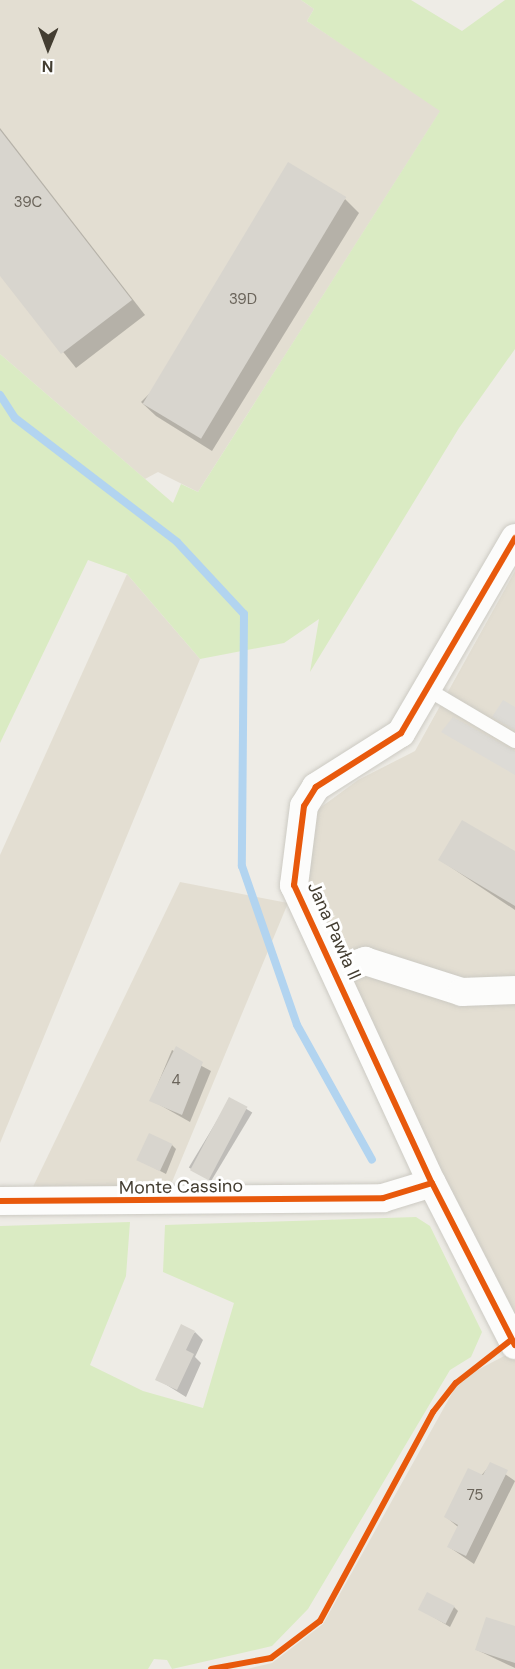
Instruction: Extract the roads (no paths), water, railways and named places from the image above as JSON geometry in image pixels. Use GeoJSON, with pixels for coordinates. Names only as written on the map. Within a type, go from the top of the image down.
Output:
{"type":"FeatureCollection","features":[{"type":"Feature","properties":{"kind":"street","name":"Jana Pawła II"},"geometry":{"type":"LineString","coordinates":[[515,538],[401,733],[379,751],[335,771],[304,806],[294,885],[432,1183],[515,1345]]}},
{"type":"Feature","properties":{"kind":"street"},"geometry":{"type":"LineString","coordinates":[[336,972],[365,961],[462,992],[515,990]]}},
{"type":"Feature","properties":{"kind":"street","name":"Monte Cassino"},"geometry":{"type":"LineString","coordinates":[[0,1201],[383,1198],[432,1183]]}},
{"type":"Feature","properties":{"kind":"lane"},"geometry":{"type":"LineString","coordinates":[[427,689],[515,741]]}},
{"type":"Feature","properties":{"kind":"waterway"},"geometry":{"type":"LineString","coordinates":[[0,395],[15,418],[177,542],[244,614],[242,866],[297,1025],[372,1160]]}}]}
